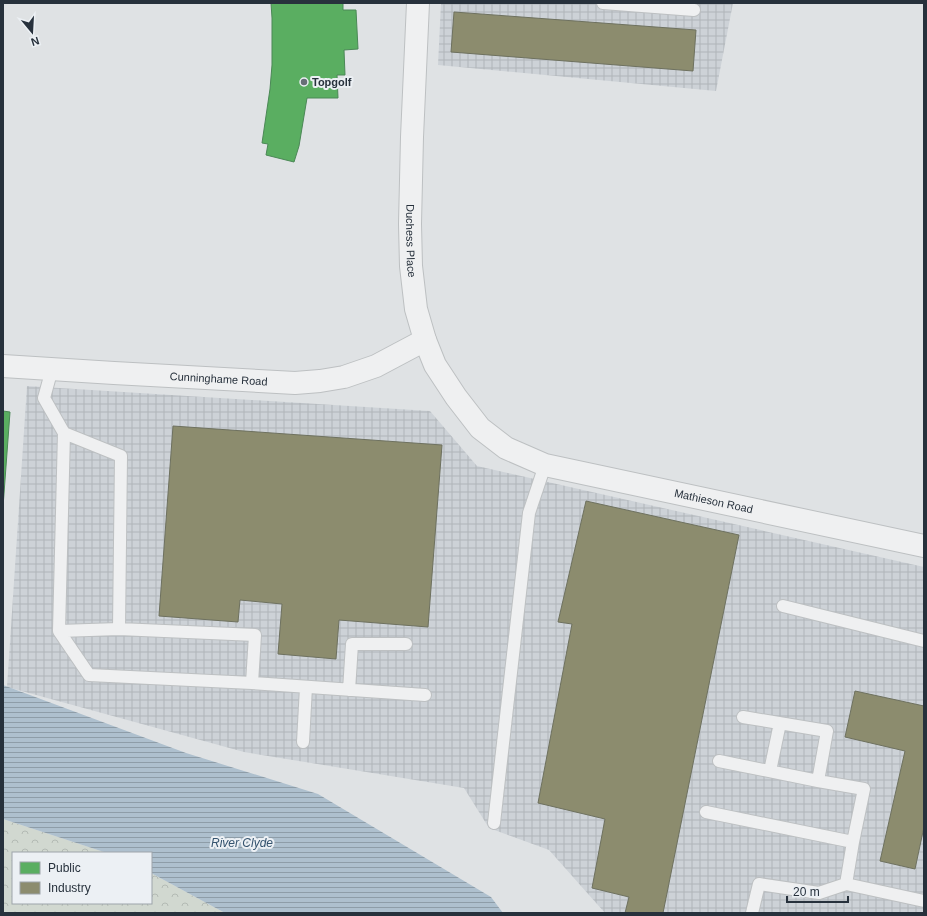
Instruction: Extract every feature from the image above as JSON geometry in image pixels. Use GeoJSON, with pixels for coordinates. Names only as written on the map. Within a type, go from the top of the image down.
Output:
{"type":"FeatureCollection","features":[{"type":"Feature","properties":{"kind":"street","name":"Duchess Place"},"geometry":{"type":"LineString","coordinates":[[418,3],[410,224],[410,266],[416,310],[425,340],[435,365],[456,397],[480,428],[506,448]]}},
{"type":"Feature","properties":{"kind":"street","name":"Cunninghame Road"},"geometry":{"type":"LineString","coordinates":[[3,366],[295,383],[344,377],[376,366],[425,340]]}},
{"type":"Feature","properties":{"kind":"street","name":"Mathieson Road"},"geometry":{"type":"LineString","coordinates":[[506,448],[545,465],[924,546]]}},
{"type":"Feature","properties":{"kind":"lane"},"geometry":{"type":"LineString","coordinates":[[603,3],[694,10]]}},
{"type":"Feature","properties":{"kind":"lane"},"geometry":{"type":"LineString","coordinates":[[52,369],[44,398],[64,433],[59,631],[89,675],[252,683],[425,695]]}},
{"type":"Feature","properties":{"kind":"lane"},"geometry":{"type":"LineString","coordinates":[[64,433],[122,456],[119,629]]}},
{"type":"Feature","properties":{"kind":"lane"},"geometry":{"type":"LineString","coordinates":[[494,823],[529,513],[545,465]]}},
{"type":"Feature","properties":{"kind":"lane"},"geometry":{"type":"LineString","coordinates":[[783,606],[924,640]]}},
{"type":"Feature","properties":{"kind":"lane"},"geometry":{"type":"LineString","coordinates":[[59,631],[119,629],[255,635],[252,683]]}},
{"type":"Feature","properties":{"kind":"lane"},"geometry":{"type":"LineString","coordinates":[[349,690],[352,644],[406,644]]}},
{"type":"Feature","properties":{"kind":"lane"},"geometry":{"type":"LineString","coordinates":[[303,742],[306,687]]}},
{"type":"Feature","properties":{"kind":"lane"},"geometry":{"type":"LineString","coordinates":[[743,716],[827,731],[818,780]]}},
{"type":"Feature","properties":{"kind":"lane"},"geometry":{"type":"LineString","coordinates":[[770,771],[780,723]]}},
{"type":"Feature","properties":{"kind":"lane"},"geometry":{"type":"LineString","coordinates":[[719,761],[864,789],[846,884]]}},
{"type":"Feature","properties":{"kind":"lane"},"geometry":{"type":"LineString","coordinates":[[706,812],[854,842]]}},
{"type":"Feature","properties":{"kind":"lane"},"geometry":{"type":"LineString","coordinates":[[752,913],[759,884],[819,893],[846,884],[924,901]]}},
{"type":"Feature","properties":{"kind":"shaded area"},"geometry":{"type":"Polygon","coordinates":[[[441,3],[733,3],[716,91],[438,65],[441,3]]]}},
{"type":"Feature","properties":{"kind":"shaded area"},"geometry":{"type":"Polygon","coordinates":[[[27,386],[430,411],[477,466],[924,567],[924,913],[605,913],[549,850],[489,828],[464,788],[244,752],[7,687],[27,386]]]}},
{"type":"Feature","properties":{"kind":"green space"},"geometry":{"type":"Polygon","coordinates":[[[3,819],[104,852],[12,852],[12,904],[152,904],[152,874],[225,913],[3,913],[3,819]]]}},
{"type":"Feature","properties":{"kind":"water","name":"River Clyde"},"geometry":{"type":"Polygon","coordinates":[[[3,685],[186,753],[318,794],[491,897],[503,913],[225,913],[152,874],[152,852],[104,852],[3,819],[3,685]]]}},
{"type":"Feature","properties":{"kind":"building: Public","name":"Topgolf"},"geometry":{"type":"Polygon","coordinates":[[[271,3],[343,3],[343,10],[356,10],[358,49],[344,50],[345,75],[337,75],[338,98],[307,98],[299,146],[294,162],[266,155],[268,144],[262,143],[272,65],[271,3]]]}},
{"type":"Feature","properties":{"kind":"building: Public"},"geometry":{"type":"Polygon","coordinates":[[[3,411],[10,412],[3,507],[3,411]]]}},
{"type":"Feature","properties":{"kind":"building: Industry"},"geometry":{"type":"Polygon","coordinates":[[[454,12],[696,30],[693,71],[451,52],[454,12]]]}},
{"type":"Feature","properties":{"kind":"building: Industry"},"geometry":{"type":"Polygon","coordinates":[[[173,426],[442,445],[428,627],[339,620],[336,659],[278,654],[282,604],[240,600],[238,622],[159,616],[173,426]]]}},
{"type":"Feature","properties":{"kind":"building: Industry"},"geometry":{"type":"Polygon","coordinates":[[[586,501],[739,535],[663,913],[625,913],[629,897],[592,888],[605,819],[538,803],[572,624],[558,622],[586,501]]]}},
{"type":"Feature","properties":{"kind":"building: Industry"},"geometry":{"type":"Polygon","coordinates":[[[855,691],[924,706],[924,827],[915,869],[880,861],[905,751],[845,737],[855,691]]]}},
{"type":"Feature","properties":{"kind":"place","name":"Topgolf"},"geometry":{"type":"Point","coordinates":[304,82]}}]}
